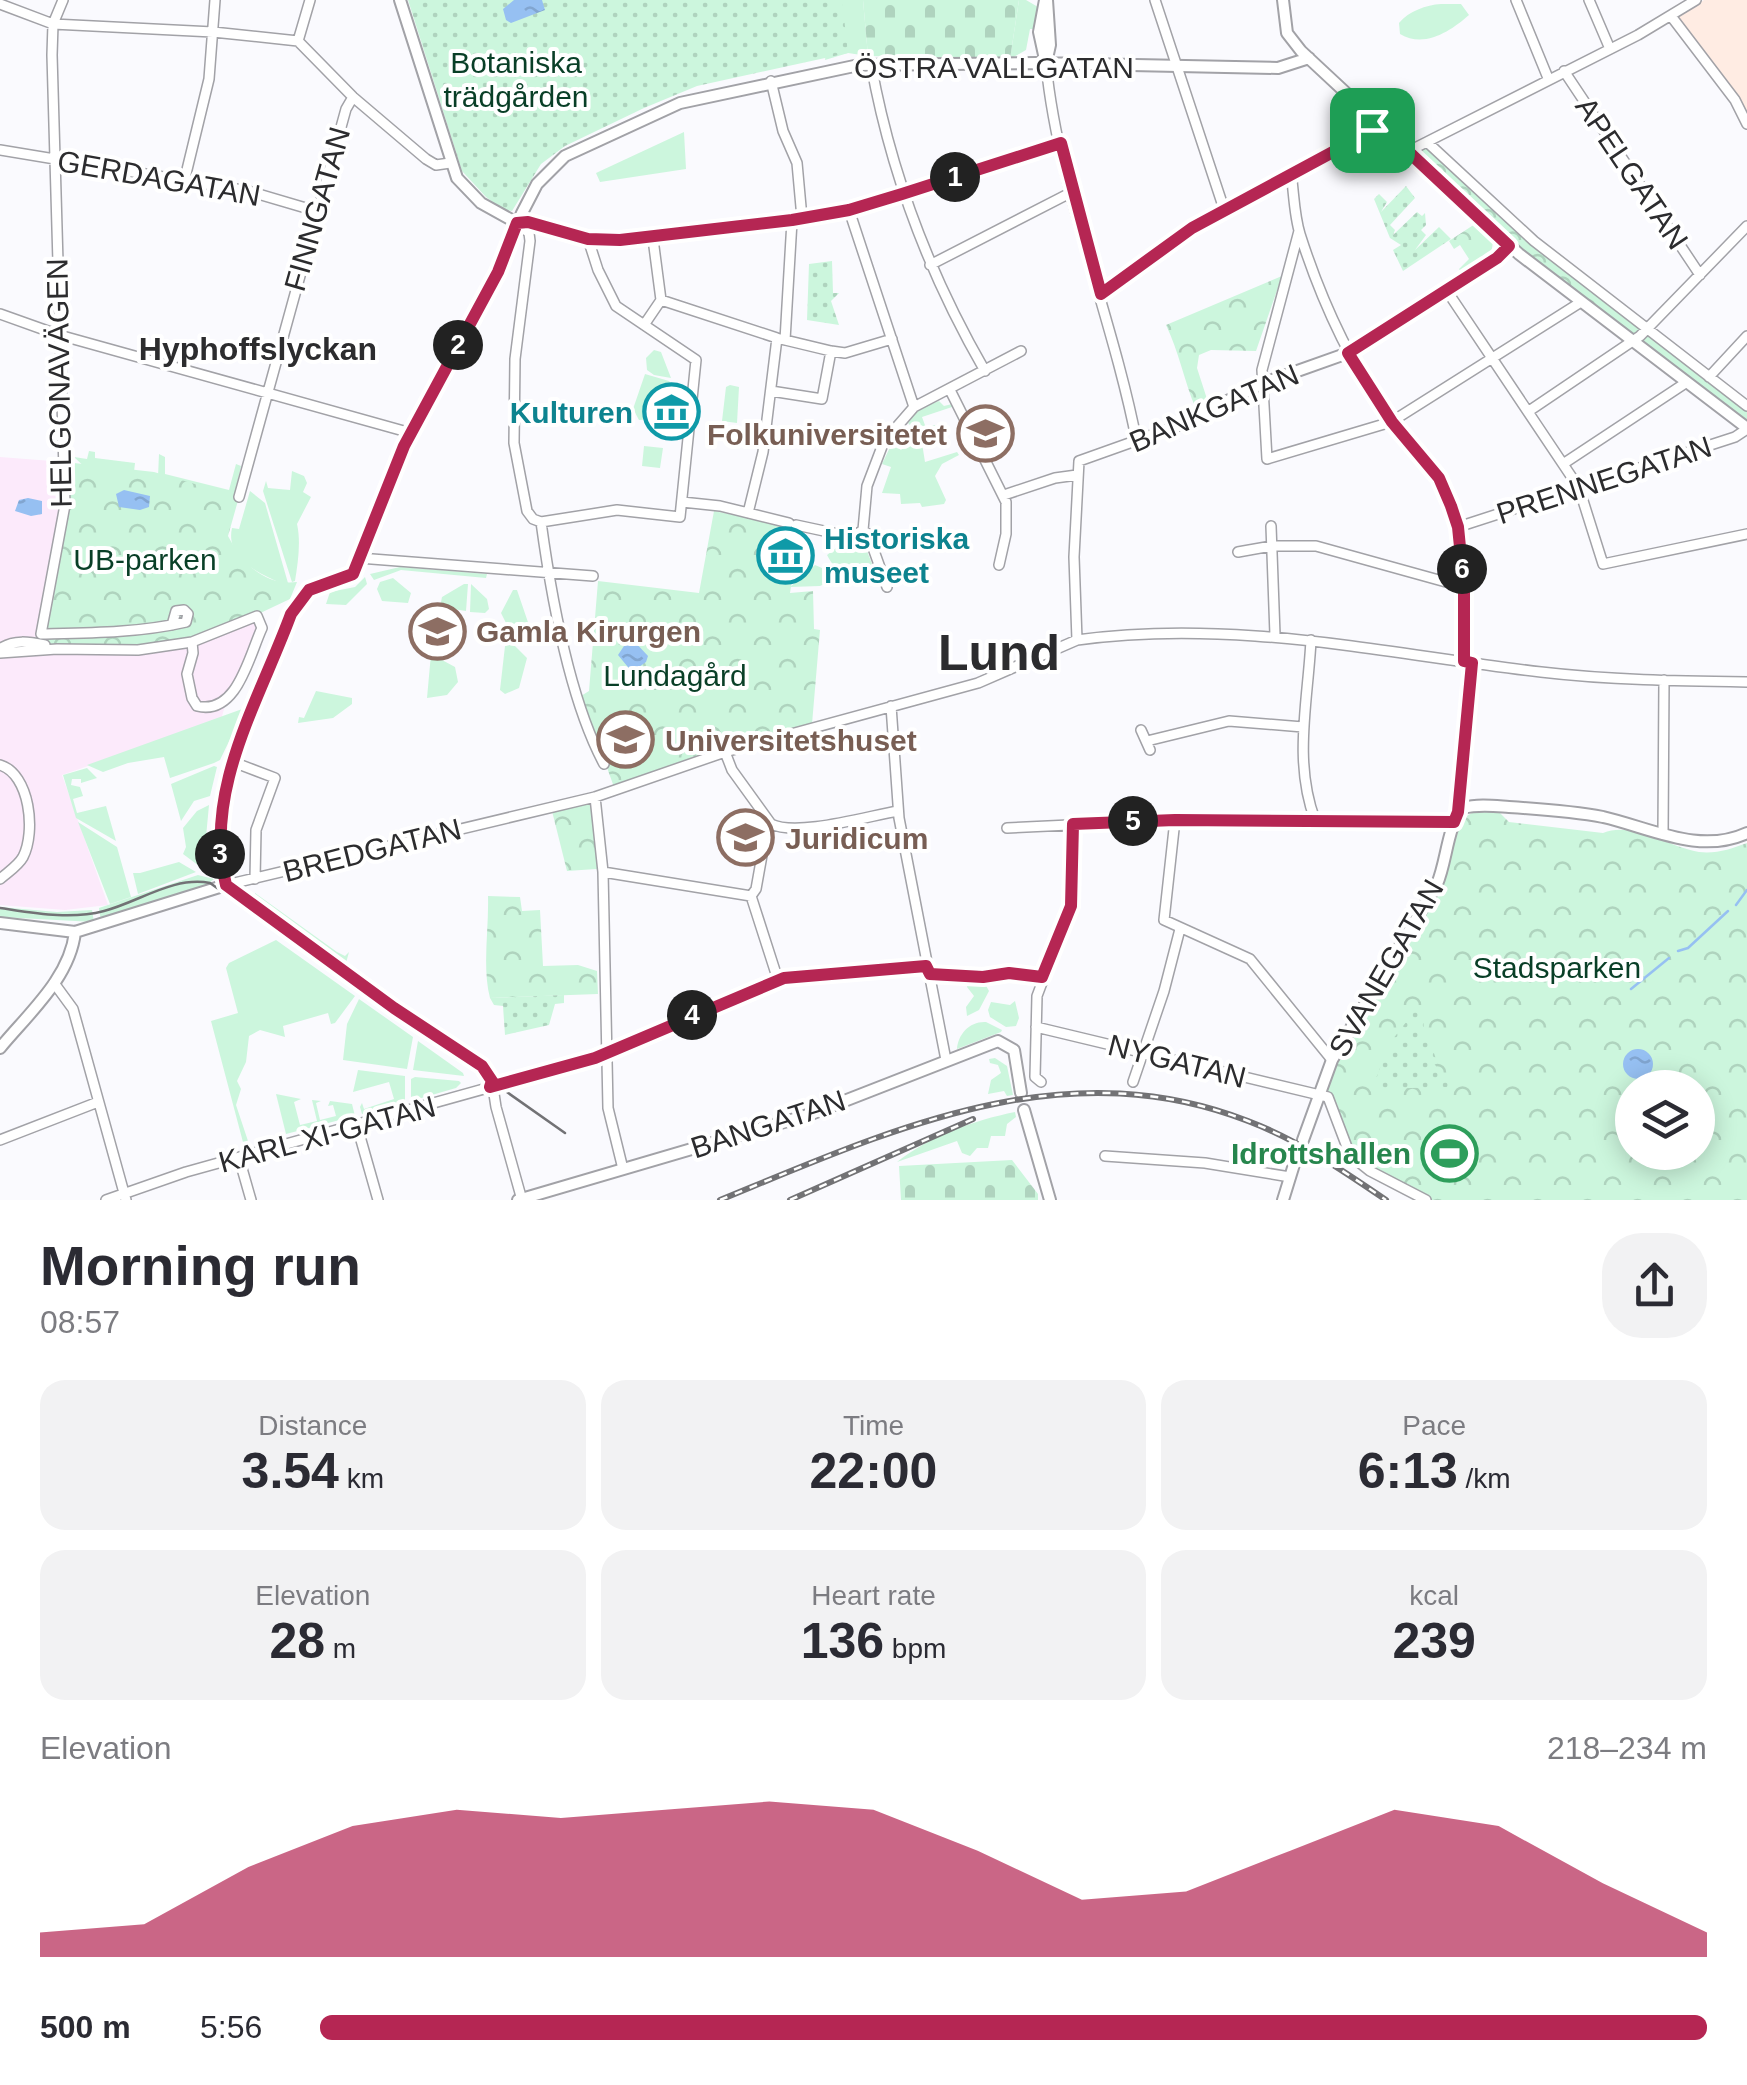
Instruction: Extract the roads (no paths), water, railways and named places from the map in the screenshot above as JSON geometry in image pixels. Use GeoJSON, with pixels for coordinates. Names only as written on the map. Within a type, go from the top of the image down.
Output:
{"type":"FeatureCollection","features":[{"type":"Feature","properties":{"kind":"street","name":"HELGONAVÄGEN"},"geometry":{"type":"LineString","coordinates":[[63,0],[53,24],[64,505],[40,634],[114,633],[172,625]]}},
{"type":"Feature","properties":{"kind":"street"},"geometry":{"type":"LineString","coordinates":[[184,182],[207,90],[215,0]]}},
{"type":"Feature","properties":{"kind":"street"},"geometry":{"type":"LineString","coordinates":[[298,41],[310,0]]}},
{"type":"Feature","properties":{"kind":"street"},"geometry":{"type":"LineString","coordinates":[[400,0],[450,163],[467,192],[490,210],[517,223],[528,233],[530,241],[518,316],[514,442],[527,511],[541,522],[616,510],[680,517],[704,504]]}},
{"type":"Feature","properties":{"kind":"street"},"geometry":{"type":"LineString","coordinates":[[1046,0],[1050,45],[1046,64],[1061,143],[1137,443]]}},
{"type":"Feature","properties":{"kind":"street"},"geometry":{"type":"LineString","coordinates":[[1155,0],[1224,209]]}},
{"type":"Feature","properties":{"kind":"street"},"geometry":{"type":"LineString","coordinates":[[1282,0],[1287,33],[1296,45],[1509,246],[1747,428]]}},
{"type":"Feature","properties":{"kind":"street"},"geometry":{"type":"LineString","coordinates":[[1516,0],[1548,78]]}},
{"type":"Feature","properties":{"kind":"street"},"geometry":{"type":"LineString","coordinates":[[1590,0],[1610,49]]}},
{"type":"Feature","properties":{"kind":"street"},"geometry":{"type":"LineString","coordinates":[[1409,151],[1610,49],[1696,0]]}},
{"type":"Feature","properties":{"kind":"street"},"geometry":{"type":"LineString","coordinates":[[0,4],[53,24],[213,32],[298,41],[354,97],[431,163],[450,163]]}},
{"type":"Feature","properties":{"kind":"street"},"geometry":{"type":"LineString","coordinates":[[1671,16],[1728,90],[1747,124]]}},
{"type":"Feature","properties":{"kind":"street"},"geometry":{"type":"LineString","coordinates":[[1282,68],[1296,45]]}},
{"type":"Feature","properties":{"kind":"street","name":"ÖSTRA VALLGATAN"},"geometry":{"type":"LineString","coordinates":[[360,558],[381,498],[411,433],[498,272],[517,223],[537,184],[566,156],[680,103],[770,81],[872,68],[1046,64],[1282,68],[1309,58]]}},
{"type":"Feature","properties":{"kind":"street"},"geometry":{"type":"LineString","coordinates":[[872,68],[902,194],[953,314],[986,371]]}},
{"type":"Feature","properties":{"kind":"street","name":"APELGATAN"},"geometry":{"type":"LineString","coordinates":[[1564,71],[1697,271]]}},
{"type":"Feature","properties":{"kind":"street"},"geometry":{"type":"LineString","coordinates":[[748,513],[763,452],[797,219],[797,163],[779,118],[770,81]]}},
{"type":"Feature","properties":{"kind":"street","name":"FINNGATAN"},"geometry":{"type":"LineString","coordinates":[[239,497],[316,211],[346,109],[354,97]]}},
{"type":"Feature","properties":{"kind":"street"},"geometry":{"type":"LineString","coordinates":[[1101,294],[1174,239],[1224,209],[1381,126]]}},
{"type":"Feature","properties":{"kind":"street"},"geometry":{"type":"LineString","coordinates":[[1427,142],[1534,241],[1747,406]]}},
{"type":"Feature","properties":{"kind":"street"},"geometry":{"type":"LineString","coordinates":[[517,223],[528,222],[588,239],[652,239],[797,219],[849,210],[1061,143]]}},
{"type":"Feature","properties":{"kind":"street","name":"GERDAGATAN"},"geometry":{"type":"LineString","coordinates":[[0,150],[248,191],[316,211]]}},
{"type":"Feature","properties":{"kind":"street"},"geometry":{"type":"LineString","coordinates":[[1291,173],[1299,231],[1263,366],[1267,459],[1392,422],[1581,302]]}},
{"type":"Feature","properties":{"kind":"street"},"geometry":{"type":"LineString","coordinates":[[930,265],[1072,192]]}},
{"type":"Feature","properties":{"kind":"street"},"geometry":{"type":"LineString","coordinates":[[849,210],[914,407]]}},
{"type":"Feature","properties":{"kind":"street"},"geometry":{"type":"LineString","coordinates":[[1529,411],[1648,329],[1697,271],[1747,226]]}},
{"type":"Feature","properties":{"kind":"street","name":"SVANEGATAN"},"geometry":{"type":"LineString","coordinates":[[1299,231],[1348,353],[1392,422],[1439,478],[1458,527],[1468,662],[1456,817],[1444,868],[1332,1060],[1303,1140]]}},
{"type":"Feature","properties":{"kind":"street"},"geometry":{"type":"LineString","coordinates":[[588,239],[611,300],[696,360],[680,517]]}},
{"type":"Feature","properties":{"kind":"street"},"geometry":{"type":"LineString","coordinates":[[644,326],[661,300],[652,239]]}},
{"type":"Feature","properties":{"kind":"street","name":"BANKGATAN"},"geometry":{"type":"LineString","coordinates":[[1077,474],[1084,459],[1137,443],[1261,384],[1348,353],[1509,246]]}},
{"type":"Feature","properties":{"kind":"street"},"geometry":{"type":"LineString","coordinates":[[1447,290],[1579,488],[1601,561],[1607,565],[1747,534]]}},
{"type":"Feature","properties":{"kind":"street"},"geometry":{"type":"LineString","coordinates":[[661,300],[831,351],[845,353],[892,339]]}},
{"type":"Feature","properties":{"kind":"street"},"geometry":{"type":"LineString","coordinates":[[0,314],[59,335],[411,433]]}},
{"type":"Feature","properties":{"kind":"street"},"geometry":{"type":"LineString","coordinates":[[1709,377],[1747,336]]}},
{"type":"Feature","properties":{"kind":"street"},"geometry":{"type":"LineString","coordinates":[[771,391],[818,400],[824,396],[831,351]]}},
{"type":"Feature","properties":{"kind":"street"},"geometry":{"type":"LineString","coordinates":[[863,530],[867,486],[883,444],[914,407],[1021,351]]}},
{"type":"Feature","properties":{"kind":"street"},"geometry":{"type":"LineString","coordinates":[[1563,464],[1687,382]]}},
{"type":"Feature","properties":{"kind":"street"},"geometry":{"type":"LineString","coordinates":[[950,390],[1004,495],[1007,518],[999,565]]}},
{"type":"Feature","properties":{"kind":"street","name":"PRENNEGATAN"},"geometry":{"type":"LineString","coordinates":[[1458,527],[1735,437],[1747,428]]}},
{"type":"Feature","properties":{"kind":"street"},"geometry":{"type":"LineString","coordinates":[[1004,495],[1077,474],[1077,640]]}},
{"type":"Feature","properties":{"kind":"street"},"geometry":{"type":"LineString","coordinates":[[682,502],[852,536],[863,530]]}},
{"type":"Feature","properties":{"kind":"street"},"geometry":{"type":"LineString","coordinates":[[541,522],[546,572],[578,694],[596,752],[604,764]]}},
{"type":"Feature","properties":{"kind":"street"},"geometry":{"type":"LineString","coordinates":[[1272,526],[1275,635]]}},
{"type":"Feature","properties":{"kind":"street"},"geometry":{"type":"LineString","coordinates":[[863,530],[868,534],[887,587]]}},
{"type":"Feature","properties":{"kind":"street"},"geometry":{"type":"LineString","coordinates":[[1238,552],[1272,546],[1316,546],[1464,587]]}},
{"type":"Feature","properties":{"kind":"street"},"geometry":{"type":"LineString","coordinates":[[520,1200],[490,1087],[492,1081],[482,1066],[394,1008],[226,885],[219,823],[233,762],[291,614],[309,590],[353,574],[360,558],[594,576]]}},
{"type":"Feature","properties":{"kind":"street"},"geometry":{"type":"LineString","coordinates":[[0,651],[138,650],[192,642],[257,616],[262,628],[231,696],[217,706],[197,706],[192,698],[187,674],[192,642]]}},
{"type":"Feature","properties":{"kind":"street","name":"BREDGATAN"},"geometry":{"type":"LineString","coordinates":[[75,932],[226,885],[596,796],[726,752],[978,683],[1077,640],[1169,633],[1275,635],[1589,677],[1747,682]]}},
{"type":"Feature","properties":{"kind":"street"},"geometry":{"type":"LineString","coordinates":[[1311,640],[1303,728],[1303,783],[1315,820]]}},
{"type":"Feature","properties":{"kind":"street"},"geometry":{"type":"LineString","coordinates":[[1663,834],[1664,680]]}},
{"type":"Feature","properties":{"kind":"street"},"geometry":{"type":"LineString","coordinates":[[892,706],[898,812],[946,1060]]}},
{"type":"Feature","properties":{"kind":"street"},"geometry":{"type":"LineString","coordinates":[[1141,730],[1149,745],[1229,721],[1303,728]]}},
{"type":"Feature","properties":{"kind":"street"},"geometry":{"type":"LineString","coordinates":[[726,752],[732,770],[771,824],[779,828],[898,812]]}},
{"type":"Feature","properties":{"kind":"street"},"geometry":{"type":"LineString","coordinates":[[233,762],[275,778],[256,830],[256,879],[248,894],[252,904]]}},
{"type":"Feature","properties":{"kind":"street"},"geometry":{"type":"LineString","coordinates":[[0,765],[11,768],[18,776],[30,833],[20,863],[0,878]]}},
{"type":"Feature","properties":{"kind":"street"},"geometry":{"type":"LineString","coordinates":[[596,796],[603,872],[608,1113],[623,1169]]}},
{"type":"Feature","properties":{"kind":"street"},"geometry":{"type":"LineString","coordinates":[[1007,828],[1175,820],[1456,817],[1471,806],[1552,810],[1603,818],[1705,843],[1726,841],[1747,832]]}},
{"type":"Feature","properties":{"kind":"street"},"geometry":{"type":"LineString","coordinates":[[1175,820],[1163,918],[1250,959],[1332,1060]]}},
{"type":"Feature","properties":{"kind":"street"},"geometry":{"type":"LineString","coordinates":[[751,896],[756,890],[771,824]]}},
{"type":"Feature","properties":{"kind":"street"},"geometry":{"type":"LineString","coordinates":[[1041,1082],[1035,1077],[1037,996],[1071,906],[1073,824]]}},
{"type":"Feature","properties":{"kind":"street"},"geometry":{"type":"LineString","coordinates":[[603,872],[751,896]]}},
{"type":"Feature","properties":{"kind":"street"},"geometry":{"type":"LineString","coordinates":[[751,896],[778,980]]}},
{"type":"Feature","properties":{"kind":"street"},"geometry":{"type":"LineString","coordinates":[[0,923],[75,932],[69,960],[54,984],[0,1048]]}},
{"type":"Feature","properties":{"kind":"street"},"geometry":{"type":"LineString","coordinates":[[1134,1082],[1180,929]]}},
{"type":"Feature","properties":{"kind":"street","name":"KARL XI-GATAN"},"geometry":{"type":"LineString","coordinates":[[106,1200],[607,1052],[798,975],[928,970],[983,977],[1009,973],[1042,977]]}},
{"type":"Feature","properties":{"kind":"street"},"geometry":{"type":"LineString","coordinates":[[54,984],[72,1005],[124,1196]]}},
{"type":"Feature","properties":{"kind":"street","name":"NYGATAN"},"geometry":{"type":"LineString","coordinates":[[1036,1028],[1318,1095]]}},
{"type":"Feature","properties":{"kind":"street","name":"BANGATAN"},"geometry":{"type":"LineString","coordinates":[[520,1200],[811,1114],[990,1043],[1010,1045],[1018,1060],[1021,1093]]}},
{"type":"Feature","properties":{"kind":"street"},"geometry":{"type":"LineString","coordinates":[[1318,1095],[1332,1102],[1350,1155],[1370,1171],[1426,1200]]}},
{"type":"Feature","properties":{"kind":"street"},"geometry":{"type":"LineString","coordinates":[[0,1140],[98,1102]]}},
{"type":"Feature","properties":{"kind":"street"},"geometry":{"type":"LineString","coordinates":[[1024,1110],[1050,1200]]}},
{"type":"Feature","properties":{"kind":"street"},"geometry":{"type":"LineString","coordinates":[[357,1126],[378,1200]]}},
{"type":"Feature","properties":{"kind":"street"},"geometry":{"type":"LineString","coordinates":[[1105,1156],[1205,1164],[1290,1178]]}},
{"type":"Feature","properties":{"kind":"street"},"geometry":{"type":"LineString","coordinates":[[239,1158],[251,1200]]}},
{"type":"Feature","properties":{"kind":"street"},"geometry":{"type":"LineString","coordinates":[[1283,1200],[1296,1158]]}},
{"type":"Feature","properties":{"kind":"water"},"geometry":{"type":"Polygon","coordinates":[[[514,0],[542,0],[545,10],[511,23],[503,9],[514,0]]]}},
{"type":"Feature","properties":{"kind":"water"},"geometry":{"type":"Polygon","coordinates":[[[124,490],[150,496],[149,507],[119,507],[116,494],[124,490]]]}},
{"type":"Feature","properties":{"kind":"water"},"geometry":{"type":"Polygon","coordinates":[[[19,500],[42,501],[42,514],[31,516],[15,511],[19,500]]]}},
{"type":"Feature","properties":{"kind":"water"},"geometry":{"type":"Polygon","coordinates":[[[634,641],[648,656],[632,672],[618,655],[634,641]]]}},
{"type":"Feature","properties":{"kind":"water"},"geometry":{"type":"Polygon","coordinates":[[[1632,1050],[1644,1050],[1652,1058],[1652,1070],[1624,1070],[1624,1058],[1632,1050]]]}},
{"type":"Feature","properties":{"kind":"waterway"},"geometry":{"type":"LineString","coordinates":[[1736,905],[1747,890]]}},
{"type":"Feature","properties":{"kind":"waterway"},"geometry":{"type":"LineString","coordinates":[[1678,951],[1688,948],[1728,911]]}},
{"type":"Feature","properties":{"kind":"waterway"},"geometry":{"type":"LineString","coordinates":[[1631,989],[1669,958]]}},
{"type":"Feature","properties":{"kind":"tram line"},"geometry":{"type":"LineString","coordinates":[[0,908],[52,915],[91,914],[169,886],[210,883],[565,1133]]}},
{"type":"Feature","properties":{"kind":"railway"},"geometry":{"type":"LineString","coordinates":[[720,1200],[913,1125],[979,1107],[1045,1096],[1112,1093],[1179,1101],[1248,1121],[1302,1146],[1386,1200]]}},
{"type":"Feature","properties":{"kind":"railway"},"geometry":{"type":"LineString","coordinates":[[790,1200],[973,1119]]}},
{"type":"Feature","properties":{"kind":"place","name":"Kulturen"},"geometry":{"type":"Point","coordinates":[672,412]}},
{"type":"Feature","properties":{"kind":"place","name":"Folkuniversitetet"},"geometry":{"type":"Point","coordinates":[986,434]}},
{"type":"Feature","properties":{"kind":"place","name":"Historiska museet"},"geometry":{"type":"Point","coordinates":[785,555]}},
{"type":"Feature","properties":{"kind":"place","name":"Gamla Kirurgen"},"geometry":{"type":"Point","coordinates":[437,631]}},
{"type":"Feature","properties":{"kind":"place","name":"Universitetshuset"},"geometry":{"type":"Point","coordinates":[626,740]}},
{"type":"Feature","properties":{"kind":"place","name":"Juridicum"},"geometry":{"type":"Point","coordinates":[746,838]}},
{"type":"Feature","properties":{"kind":"place","name":"Idrottshallen"},"geometry":{"type":"Point","coordinates":[1450,1153]}},
{"type":"Feature","properties":{"kind":"district","name":"Hyphoffslyckan"},"geometry":{"type":"Point","coordinates":[258,349]}},
{"type":"Feature","properties":{"kind":"district","name":"Lund"},"geometry":{"type":"Point","coordinates":[999,653]}},
{"type":"Feature","properties":{"kind":"park label","name":"Botaniska trädgården"},"geometry":{"type":"Point","coordinates":[516,79]}},
{"type":"Feature","properties":{"kind":"park label","name":"UB-parken"},"geometry":{"type":"Point","coordinates":[145,559]}},
{"type":"Feature","properties":{"kind":"park label","name":"Lundagård"},"geometry":{"type":"Point","coordinates":[675,675]}},
{"type":"Feature","properties":{"kind":"park label","name":"Stadsparken"},"geometry":{"type":"Point","coordinates":[1557,967]}}]}
